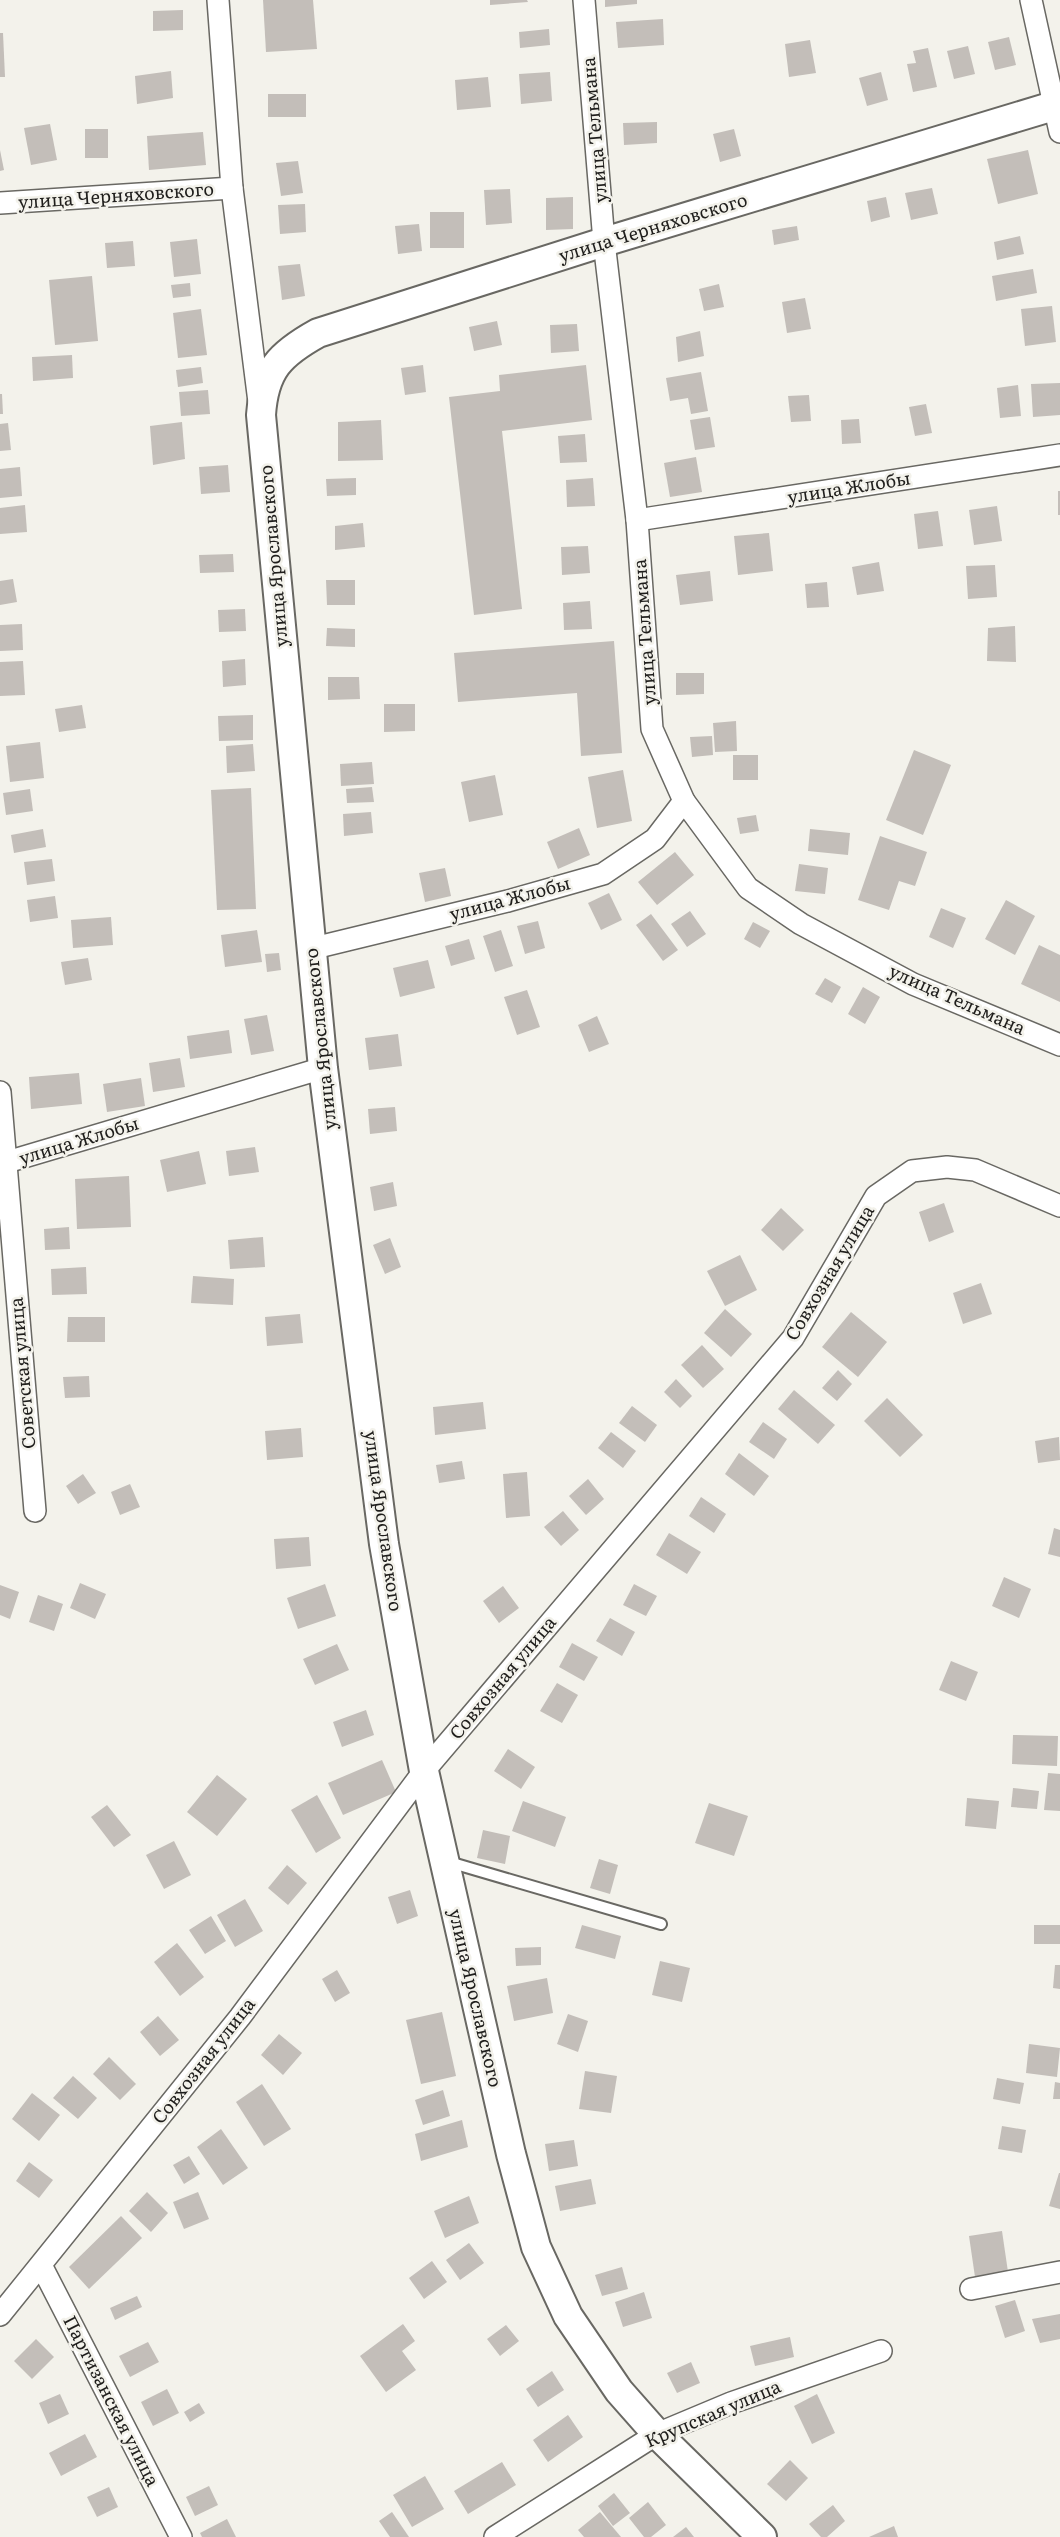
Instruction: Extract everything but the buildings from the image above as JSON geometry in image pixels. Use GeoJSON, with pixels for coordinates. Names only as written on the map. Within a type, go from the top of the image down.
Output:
{"type":"FeatureCollection","features":[{"type":"Feature","properties":{"kind":"street","name":"улица Ярославского"},"geometry":{"type":"LineString","coordinates":[[218,0],[232,188],[261,415],[323,1068],[384,1544],[423,1772],[511,2154],[536,2247],[568,2316],[619,2391],[657,2434],[762,2537]]}},
{"type":"Feature","properties":{"kind":"street","name":"улица Тельмана"},"geometry":{"type":"LineString","coordinates":[[584,0],[604,242],[637,520],[652,729],[684,801],[748,888],[801,924],[913,984],[1060,1045]]}},
{"type":"Feature","properties":{"kind":"street"},"geometry":{"type":"LineString","coordinates":[[1031,0],[1058,114]]}},
{"type":"Feature","properties":{"kind":"street","name":"улица Черняховского"},"geometry":{"type":"LineString","coordinates":[[265,383],[292,347],[318,333],[604,242],[1058,114]]}},
{"type":"Feature","properties":{"kind":"street","name":"улица Черняховского"},"geometry":{"type":"LineString","coordinates":[[0,203],[232,188]]}},
{"type":"Feature","properties":{"kind":"street","name":"улица Ярославского"},"geometry":{"type":"LineString","coordinates":[[261,415],[265,383]]}},
{"type":"Feature","properties":{"kind":"street","name":"улица Жлобы"},"geometry":{"type":"LineString","coordinates":[[637,520],[1060,455]]}},
{"type":"Feature","properties":{"kind":"street","name":"улица Жлобы"},"geometry":{"type":"LineString","coordinates":[[310,949],[508,901],[603,874],[655,839],[684,801]]}},
{"type":"Feature","properties":{"kind":"street","name":"улица Жлобы"},"geometry":{"type":"LineString","coordinates":[[7,1162],[323,1068]]}},
{"type":"Feature","properties":{"kind":"street","name":"Советская улица"},"geometry":{"type":"LineString","coordinates":[[0,1092],[7,1162],[4,1200],[35,1510]]}},
{"type":"Feature","properties":{"kind":"street","name":"Совхозная улица"},"geometry":{"type":"LineString","coordinates":[[0,2315],[240,2017],[423,1772],[794,1338],[876,1196],[912,1171],[947,1167],[975,1170],[1060,1206]]}},
{"type":"Feature","properties":{"kind":"street","name":"Партизанская улица"},"geometry":{"type":"LineString","coordinates":[[41,2265],[181,2537]]}},
{"type":"Feature","properties":{"kind":"street"},"geometry":{"type":"LineString","coordinates":[[971,2289],[1060,2272]]}},
{"type":"Feature","properties":{"kind":"street","name":"Крупская улица"},"geometry":{"type":"LineString","coordinates":[[495,2537],[657,2434],[732,2403],[881,2351]]}},
{"type":"Feature","properties":{"kind":"lane"},"geometry":{"type":"LineString","coordinates":[[443,1860],[661,1924]]}}]}
